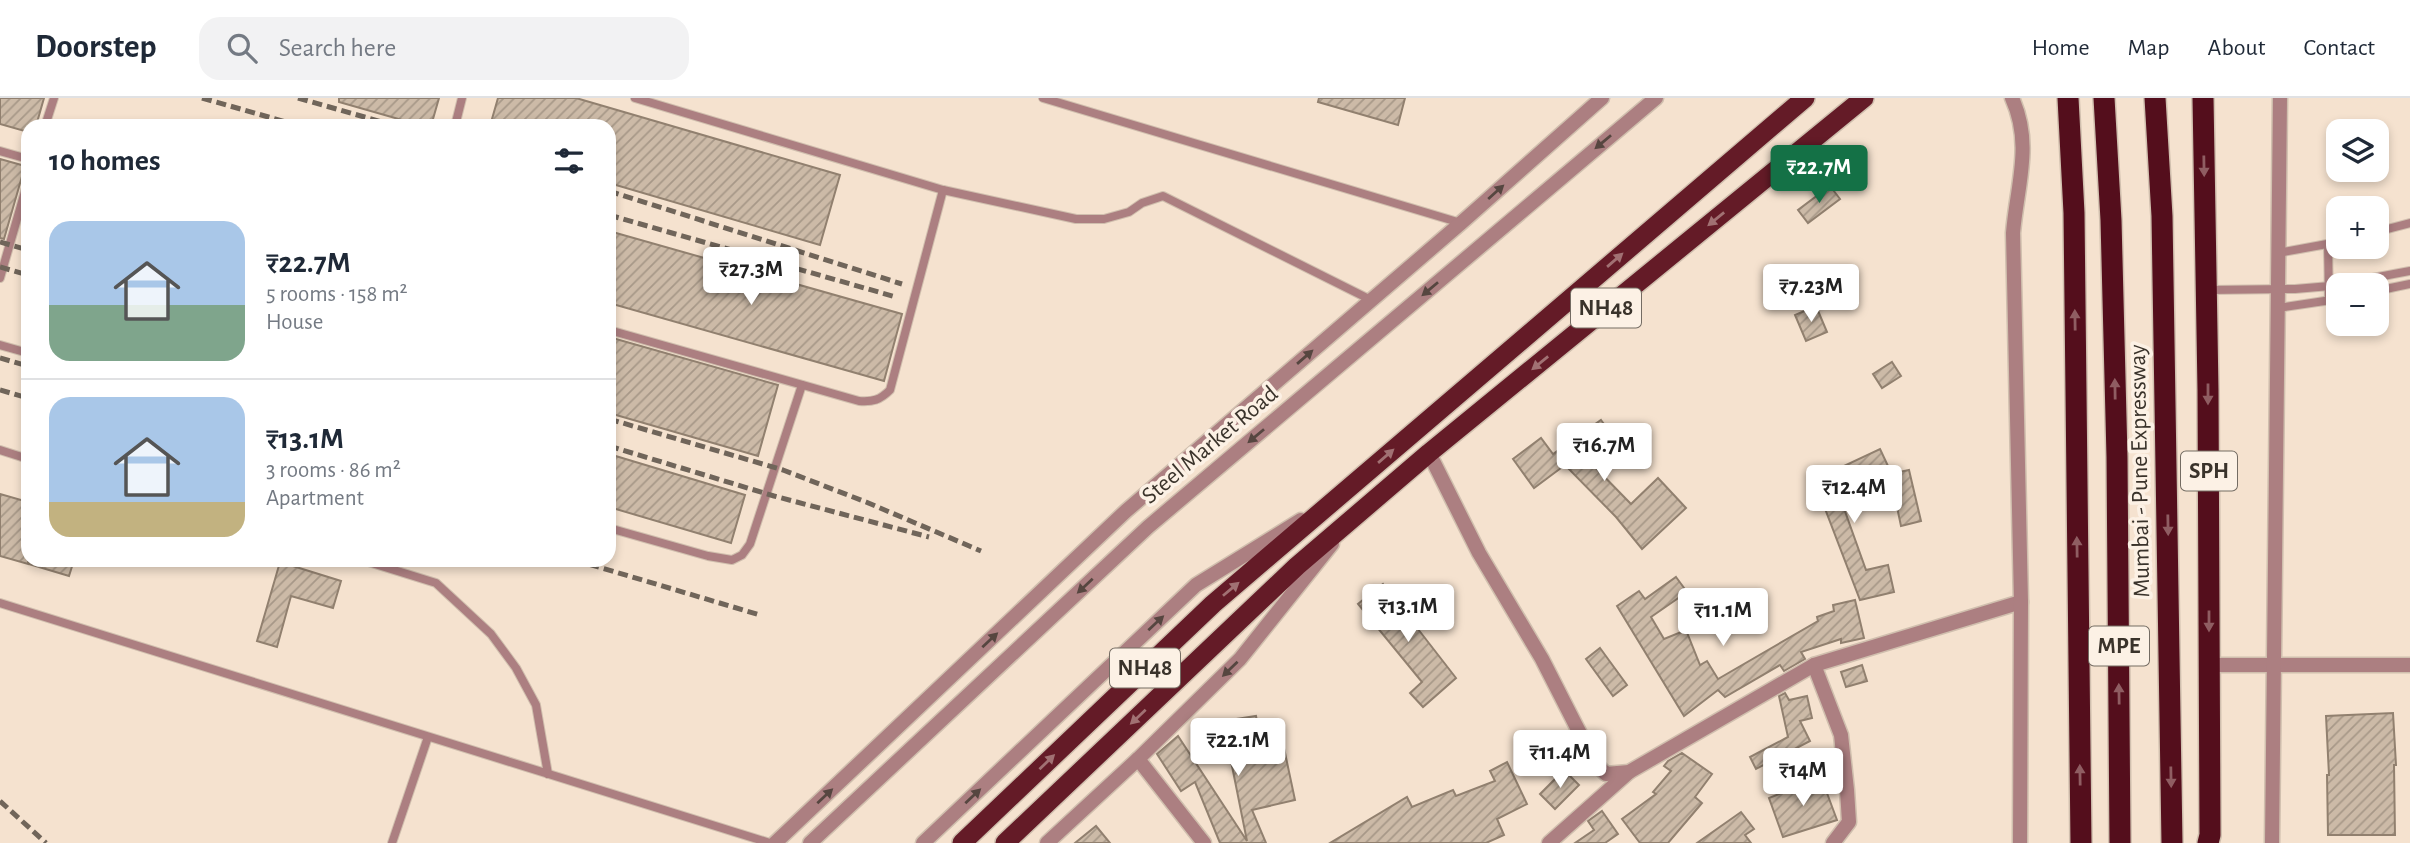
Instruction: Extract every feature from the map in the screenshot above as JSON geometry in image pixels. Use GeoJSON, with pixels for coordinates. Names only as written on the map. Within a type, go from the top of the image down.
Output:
{"type":"FeatureCollection","features":[{"type":"Feature","properties":{"kind":"highway","name":"NH48"},"geometry":{"type":"LineString","coordinates":[[962,843],[1213,604],[1805,98]]}},
{"type":"Feature","properties":{"kind":"highway","name":"NH48"},"geometry":{"type":"LineString","coordinates":[[1005,843],[1297,566],[1350,520],[1864,98]]}},
{"type":"Feature","properties":{"kind":"highway"},"geometry":{"type":"LineString","coordinates":[[2068,98],[2074,213],[2081,843]]}},
{"type":"Feature","properties":{"kind":"highway","name":"Mumbai - Pune Expressway"},"geometry":{"type":"LineString","coordinates":[[2104,98],[2111,220],[2117,457],[2120,843]]}},
{"type":"Feature","properties":{"kind":"highway","name":"Mumbai - Pune Expressway"},"geometry":{"type":"LineString","coordinates":[[2155,98],[2162,216],[2172,843]]}},
{"type":"Feature","properties":{"kind":"highway","name":"SPH"},"geometry":{"type":"LineString","coordinates":[[2203,98],[2207,290],[2208,843]]}},
{"type":"Feature","properties":{"kind":"street","name":"Steel Market Road"},"geometry":{"type":"LineString","coordinates":[[775,843],[1126,511],[1602,98]]}},
{"type":"Feature","properties":{"kind":"street","name":"Steel Market Road"},"geometry":{"type":"LineString","coordinates":[[810,843],[1149,527],[1656,98]]}},
{"type":"Feature","properties":{"kind":"street"},"geometry":{"type":"LineString","coordinates":[[2012,98],[2023,128],[2023,152],[2013,233],[2021,602],[2020,843]]}},
{"type":"Feature","properties":{"kind":"street"},"geometry":{"type":"LineString","coordinates":[[2272,843],[2280,98]]}},
{"type":"Feature","properties":{"kind":"street"},"geometry":{"type":"LineString","coordinates":[[1429,453],[1469,534],[1542,659],[1595,763],[1606,774],[1629,772]]}},
{"type":"Feature","properties":{"kind":"street"},"geometry":{"type":"LineString","coordinates":[[923,843],[1196,585],[1334,500]]}},
{"type":"Feature","properties":{"kind":"street"},"geometry":{"type":"LineString","coordinates":[[1047,843],[1240,659],[1350,520]]}},
{"type":"Feature","properties":{"kind":"street"},"geometry":{"type":"LineString","coordinates":[[1549,843],[1629,772],[1814,665],[2021,602]]}},
{"type":"Feature","properties":{"kind":"street"},"geometry":{"type":"LineString","coordinates":[[1814,665],[1840,735],[1847,790],[1849,822],[1833,843]]}},
{"type":"Feature","properties":{"kind":"street"},"geometry":{"type":"LineString","coordinates":[[2209,665],[2410,665]]}},
{"type":"Feature","properties":{"kind":"street"},"geometry":{"type":"LineString","coordinates":[[1138,759],[1204,843]]}},
{"type":"Feature","properties":{"kind":"lane"},"geometry":{"type":"LineString","coordinates":[[47,119],[54,98]]}},
{"type":"Feature","properties":{"kind":"lane"},"geometry":{"type":"LineString","coordinates":[[457,119],[462,98]]}},
{"type":"Feature","properties":{"kind":"lane"},"geometry":{"type":"LineString","coordinates":[[635,98],[943,190],[1076,219],[1104,219],[1129,212],[1142,203],[1163,196],[1371,300]]}},
{"type":"Feature","properties":{"kind":"lane"},"geometry":{"type":"LineString","coordinates":[[1044,98],[1461,223]]}},
{"type":"Feature","properties":{"kind":"lane"},"geometry":{"type":"LineString","coordinates":[[0,151],[21,157]]}},
{"type":"Feature","properties":{"kind":"lane"},"geometry":{"type":"LineString","coordinates":[[616,332],[859,401],[871,402],[881,398],[890,390],[943,190]]}},
{"type":"Feature","properties":{"kind":"lane"},"geometry":{"type":"LineString","coordinates":[[0,278],[21,205]]}},
{"type":"Feature","properties":{"kind":"lane"},"geometry":{"type":"LineString","coordinates":[[2389,229],[2410,223]]}},
{"type":"Feature","properties":{"kind":"lane"},"geometry":{"type":"LineString","coordinates":[[2278,253],[2326,244]]}},
{"type":"Feature","properties":{"kind":"lane"},"geometry":{"type":"LineString","coordinates":[[2389,275],[2410,271]]}},
{"type":"Feature","properties":{"kind":"lane"},"geometry":{"type":"LineString","coordinates":[[2389,288],[2410,284]]}},
{"type":"Feature","properties":{"kind":"lane"},"geometry":{"type":"LineString","coordinates":[[2207,290],[2326,286]]}},
{"type":"Feature","properties":{"kind":"lane"},"geometry":{"type":"LineString","coordinates":[[2278,308],[2326,301]]}},
{"type":"Feature","properties":{"kind":"lane"},"geometry":{"type":"LineString","coordinates":[[0,345],[21,351]]}},
{"type":"Feature","properties":{"kind":"lane"},"geometry":{"type":"LineString","coordinates":[[616,529],[708,556],[732,560],[742,555],[750,544],[802,385]]}},
{"type":"Feature","properties":{"kind":"lane"},"geometry":{"type":"LineString","coordinates":[[0,450],[21,457]]}},
{"type":"Feature","properties":{"kind":"lane"},"geometry":{"type":"LineString","coordinates":[[385,567],[436,583],[491,634],[516,668],[536,705],[548,774]]}},
{"type":"Feature","properties":{"kind":"lane"},"geometry":{"type":"LineString","coordinates":[[0,603],[770,843]]}},
{"type":"Feature","properties":{"kind":"lane"},"geometry":{"type":"LineString","coordinates":[[392,843],[428,737]]}},
{"type":"Feature","properties":{"kind":"building"},"geometry":{"type":"Polygon","coordinates":[[[0,98],[44,98],[38,119],[21,119],[21,130],[0,124],[0,98]]]}},
{"type":"Feature","properties":{"kind":"building"},"geometry":{"type":"Polygon","coordinates":[[[339,98],[439,98],[433,119],[398,119],[339,102],[339,98]]]}},
{"type":"Feature","properties":{"kind":"building"},"geometry":{"type":"Polygon","coordinates":[[[498,98],[576,98],[840,175],[820,245],[616,185],[616,119],[492,119],[498,98]]]}},
{"type":"Feature","properties":{"kind":"building"},"geometry":{"type":"Polygon","coordinates":[[[1319,98],[1405,98],[1398,125],[1318,102],[1319,98]]]}},
{"type":"Feature","properties":{"kind":"building"},"geometry":{"type":"Polygon","coordinates":[[[0,159],[21,165],[21,180],[4,239],[0,238],[0,159]]]}},
{"type":"Feature","properties":{"kind":"building"},"geometry":{"type":"Polygon","coordinates":[[[1830,186],[1840,199],[1808,223],[1798,210],[1830,186]]]}},
{"type":"Feature","properties":{"kind":"building"},"geometry":{"type":"Polygon","coordinates":[[[616,233],[902,314],[884,381],[616,305],[616,233]]]}},
{"type":"Feature","properties":{"kind":"building"},"geometry":{"type":"Polygon","coordinates":[[[1816,306],[1827,332],[1806,341],[1795,315],[1816,306]]]}},
{"type":"Feature","properties":{"kind":"building"},"geometry":{"type":"Polygon","coordinates":[[[616,339],[778,385],[758,456],[616,415],[616,339]]]}},
{"type":"Feature","properties":{"kind":"building"},"geometry":{"type":"Polygon","coordinates":[[[1892,362],[1901,376],[1882,388],[1873,374],[1892,362]]]}},
{"type":"Feature","properties":{"kind":"building"},"geometry":{"type":"Polygon","coordinates":[[[1601,420],[1615,439],[1589,461],[1631,504],[1658,478],[1686,508],[1642,549],[1616,517],[1565,465],[1534,488],[1513,459],[1541,438],[1553,454],[1601,420]]]}},
{"type":"Feature","properties":{"kind":"building"},"geometry":{"type":"Polygon","coordinates":[[[1880,449],[1888,466],[1837,489],[1866,570],[1888,565],[1894,592],[1860,600],[1814,480],[1880,449]]]}},
{"type":"Feature","properties":{"kind":"building"},"geometry":{"type":"Polygon","coordinates":[[[616,456],[745,495],[731,543],[616,509],[616,456]]]}},
{"type":"Feature","properties":{"kind":"building"},"geometry":{"type":"Polygon","coordinates":[[[1909,470],[1921,521],[1901,526],[1890,474],[1909,470]]]}},
{"type":"Feature","properties":{"kind":"building"},"geometry":{"type":"Polygon","coordinates":[[[0,494],[21,500],[21,562],[0,556],[0,494]]]}},
{"type":"Feature","properties":{"kind":"building"},"geometry":{"type":"Polygon","coordinates":[[[39,567],[72,567],[69,576],[39,567]]]}},
{"type":"Feature","properties":{"kind":"building"},"geometry":{"type":"Polygon","coordinates":[[[279,567],[296,567],[341,581],[333,608],[291,596],[277,647],[257,641],[279,567]]]}},
{"type":"Feature","properties":{"kind":"building"},"geometry":{"type":"Polygon","coordinates":[[[1676,577],[1687,592],[1651,617],[1664,639],[1686,630],[1700,665],[1707,661],[1718,679],[1818,621],[1817,617],[1834,611],[1833,605],[1855,600],[1864,638],[1841,643],[1841,639],[1801,652],[1805,659],[1784,671],[1780,665],[1725,697],[1718,690],[1684,716],[1617,606],[1639,591],[1645,599],[1676,577]]]}},
{"type":"Feature","properties":{"kind":"building"},"geometry":{"type":"Polygon","coordinates":[[[1383,584],[1456,678],[1423,707],[1410,693],[1422,682],[1358,604],[1383,584]]]}},
{"type":"Feature","properties":{"kind":"building"},"geometry":{"type":"Polygon","coordinates":[[[1600,648],[1627,685],[1613,696],[1586,659],[1600,648]]]}},
{"type":"Feature","properties":{"kind":"building"},"geometry":{"type":"Polygon","coordinates":[[[1862,665],[1867,681],[1846,687],[1841,672],[1862,665]]]}},
{"type":"Feature","properties":{"kind":"building"},"geometry":{"type":"Polygon","coordinates":[[[1785,693],[1789,700],[1807,696],[1812,718],[1800,721],[1810,741],[1756,769],[1750,757],[1788,737],[1779,696],[1785,693]]]}},
{"type":"Feature","properties":{"kind":"building"},"geometry":{"type":"Polygon","coordinates":[[[2393,713],[2396,765],[2395,835],[2328,835],[2326,716],[2393,713]]]}},
{"type":"Feature","properties":{"kind":"building"},"geometry":{"type":"Polygon","coordinates":[[[1256,716],[1260,738],[1281,734],[1295,800],[1252,810],[1266,843],[1220,843],[1195,782],[1181,791],[1157,754],[1178,736],[1247,841],[1223,721],[1256,716]]]}},
{"type":"Feature","properties":{"kind":"building"},"geometry":{"type":"Polygon","coordinates":[[[1682,753],[1712,774],[1695,797],[1702,803],[1668,843],[1640,843],[1622,819],[1656,794],[1653,792],[1671,771],[1664,766],[1682,753]]]}},
{"type":"Feature","properties":{"kind":"building"},"geometry":{"type":"Polygon","coordinates":[[[1507,762],[1527,804],[1497,819],[1504,835],[1486,843],[1330,843],[1407,797],[1412,807],[1453,790],[1456,796],[1495,781],[1490,771],[1507,762]]]}},
{"type":"Feature","properties":{"kind":"building"},"geometry":{"type":"Polygon","coordinates":[[[1564,770],[1579,785],[1555,809],[1540,794],[1564,770]]]}},
{"type":"Feature","properties":{"kind":"building"},"geometry":{"type":"Polygon","coordinates":[[[1821,777],[1837,820],[1783,837],[1769,798],[1821,777]]]}},
{"type":"Feature","properties":{"kind":"building"},"geometry":{"type":"Polygon","coordinates":[[[1602,811],[1618,834],[1605,843],[1575,843],[1594,830],[1588,821],[1602,811]]]}},
{"type":"Feature","properties":{"kind":"building"},"geometry":{"type":"Polygon","coordinates":[[[1741,812],[1754,829],[1745,835],[1751,843],[1697,843],[1741,812]]]}},
{"type":"Feature","properties":{"kind":"building"},"geometry":{"type":"Polygon","coordinates":[[[1096,826],[1110,843],[1075,843],[1096,826]]]}},
{"type":"Feature","properties":{"kind":"railway"},"geometry":{"type":"LineString","coordinates":[[202,98],[276,119]]}},
{"type":"Feature","properties":{"kind":"railway"},"geometry":{"type":"LineString","coordinates":[[298,98],[372,119]]}},
{"type":"Feature","properties":{"kind":"railway"},"geometry":{"type":"LineString","coordinates":[[616,193],[902,284]]}},
{"type":"Feature","properties":{"kind":"railway"},"geometry":{"type":"LineString","coordinates":[[616,217],[896,297]]}},
{"type":"Feature","properties":{"kind":"railway"},"geometry":{"type":"LineString","coordinates":[[0,242],[21,248]]}},
{"type":"Feature","properties":{"kind":"railway"},"geometry":{"type":"LineString","coordinates":[[0,267],[21,273]]}},
{"type":"Feature","properties":{"kind":"railway"},"geometry":{"type":"LineString","coordinates":[[0,358],[21,364]]}},
{"type":"Feature","properties":{"kind":"railway"},"geometry":{"type":"LineString","coordinates":[[0,390],[21,396]]}},
{"type":"Feature","properties":{"kind":"railway"},"geometry":{"type":"LineString","coordinates":[[616,421],[783,470],[981,551]]}},
{"type":"Feature","properties":{"kind":"railway"},"geometry":{"type":"LineString","coordinates":[[616,448],[774,496],[929,537]]}},
{"type":"Feature","properties":{"kind":"railway"},"geometry":{"type":"LineString","coordinates":[[599,567],[760,615]]}},
{"type":"Feature","properties":{"kind":"railway"},"geometry":{"type":"LineString","coordinates":[[0,801],[46,843]]}}]}
